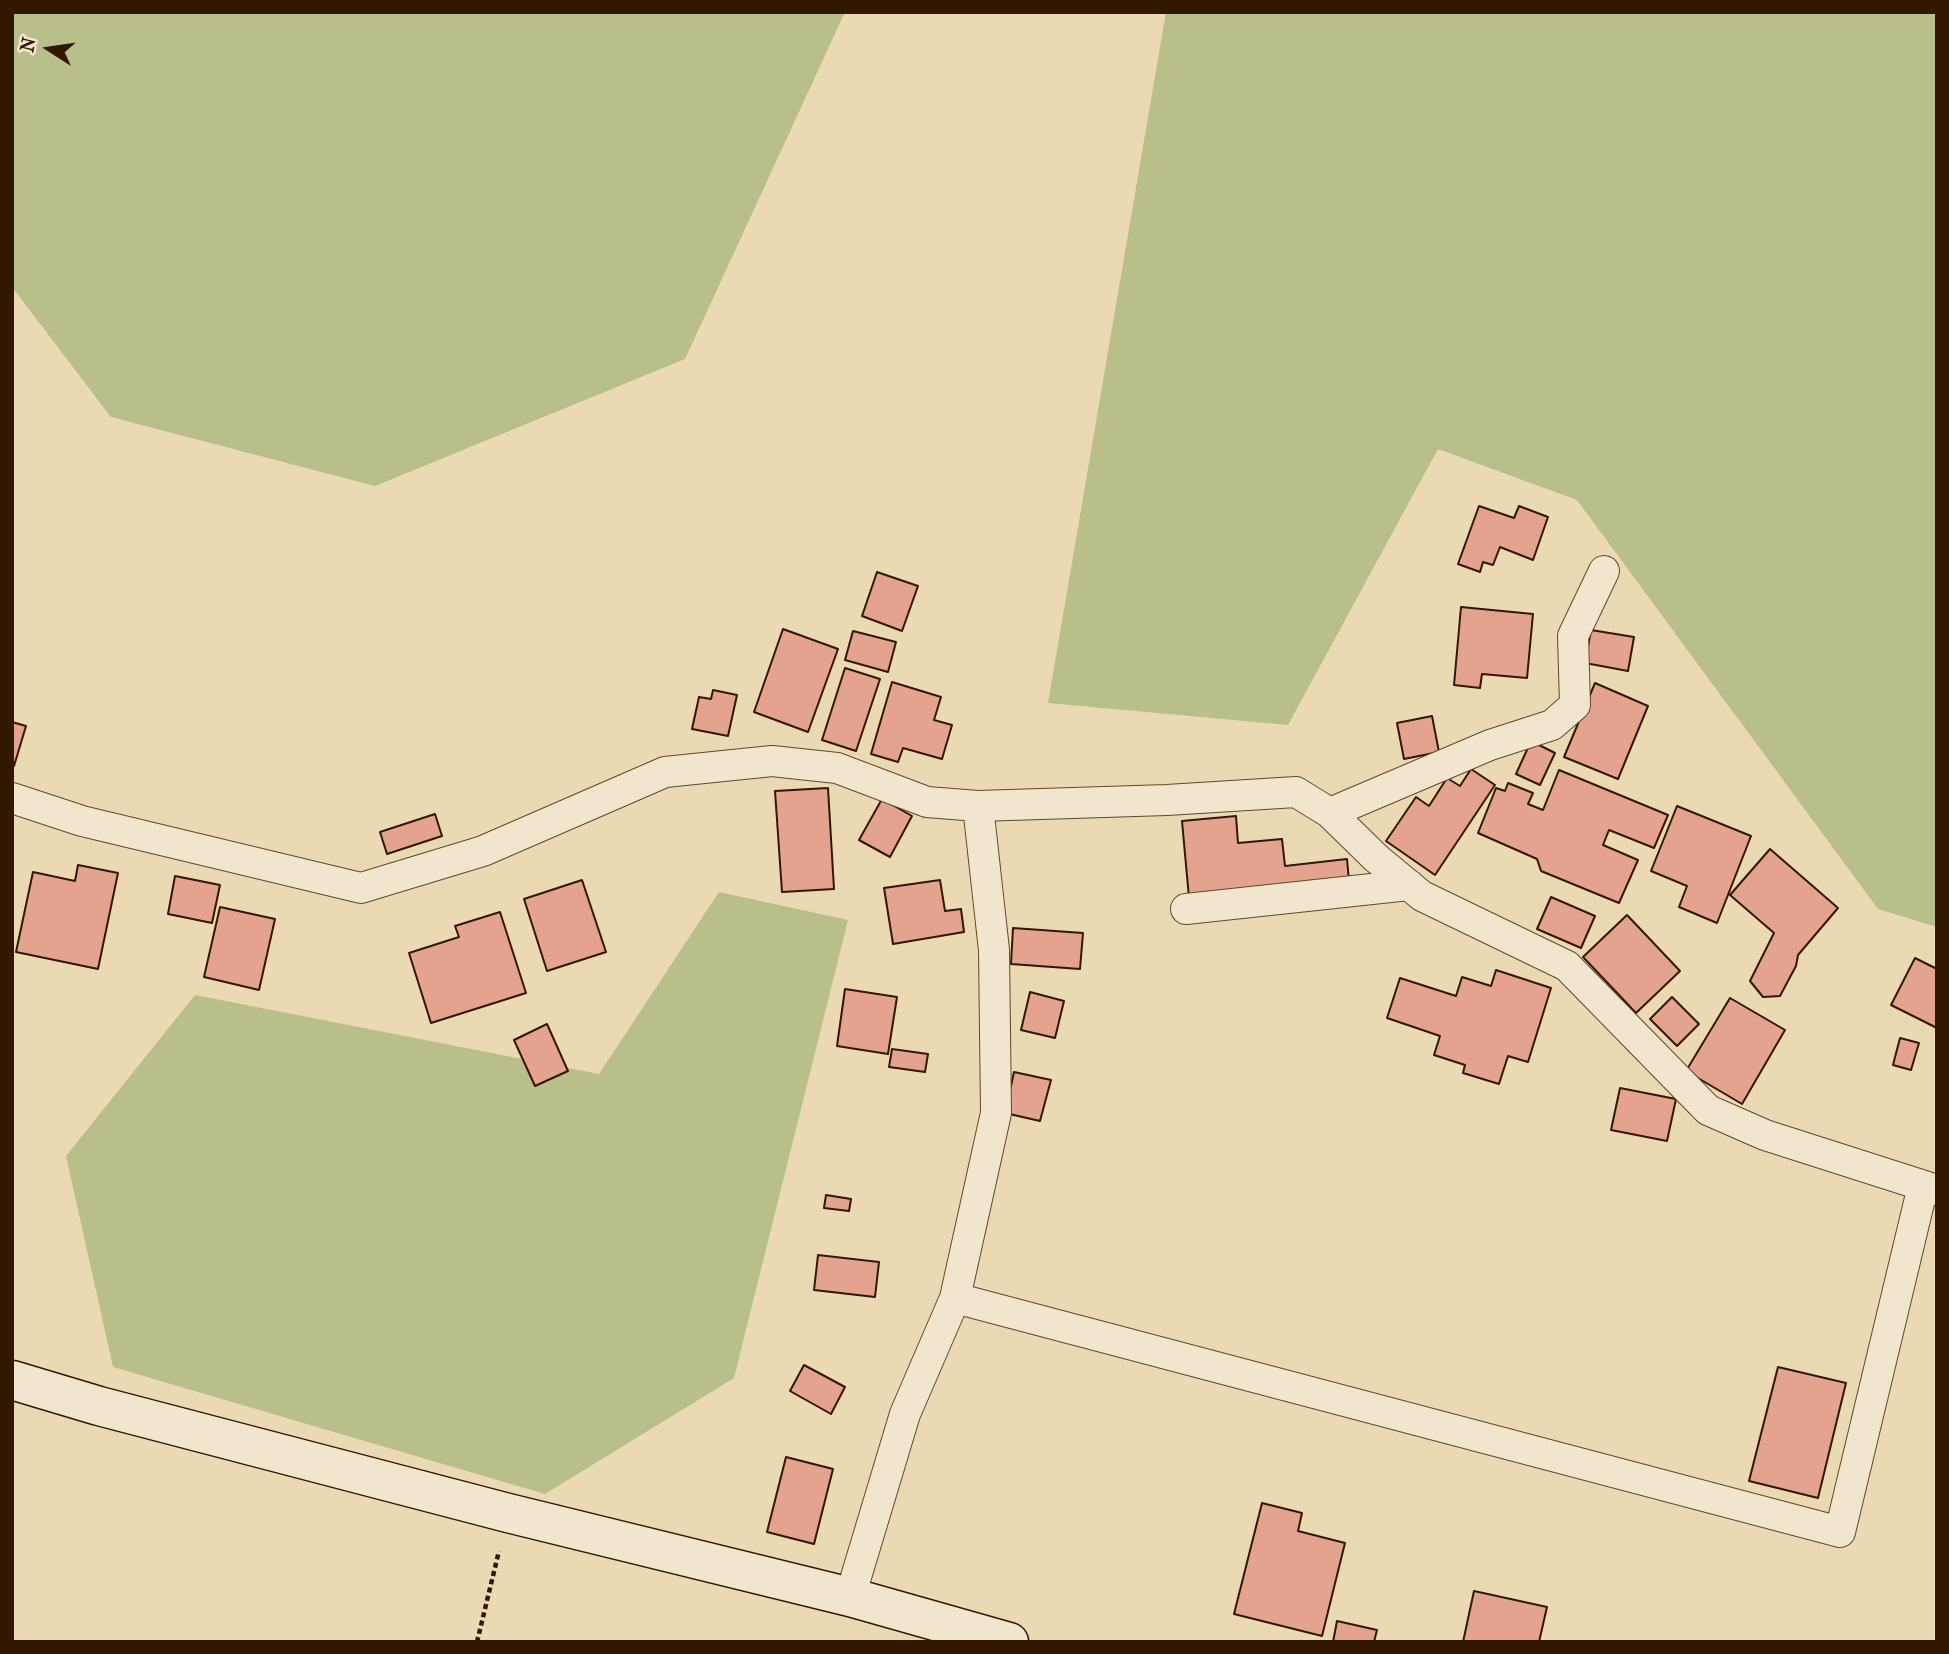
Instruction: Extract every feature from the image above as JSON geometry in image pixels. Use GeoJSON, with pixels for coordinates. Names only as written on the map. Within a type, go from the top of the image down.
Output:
{"type":"FeatureCollection","features":[{"type":"Feature","properties":{"kind":"street"},"geometry":{"type":"LineString","coordinates":[[1330,813],[1490,745],[1552,725],[1575,705],[1573,636],[1604,571]]}},
{"type":"Feature","properties":{"kind":"street"},"geometry":{"type":"LineString","coordinates":[[12,798],[82,821],[361,888],[483,851],[665,772],[772,761],[837,768],[926,802],[978,806],[1167,800],[1296,792],[1330,813],[1376,858],[1422,896],[1567,966],[1708,1110],[1765,1135],[1930,1188],[1840,1532],[955,1298]]}},
{"type":"Feature","properties":{"kind":"street"},"geometry":{"type":"LineString","coordinates":[[850,1597],[905,1414],[955,1298],[996,1113],[994,950],[978,806]]}},
{"type":"Feature","properties":{"kind":"street"},"geometry":{"type":"LineString","coordinates":[[1186,909],[1409,885]]}},
{"type":"Feature","properties":{"kind":"street"},"geometry":{"type":"LineString","coordinates":[[12,1380],[99,1406],[508,1513],[850,1597],[1009,1642]]}},
{"type":"Feature","properties":{"kind":"path"},"geometry":{"type":"LineString","coordinates":[[477,1642],[508,1513]]}},
{"type":"Feature","properties":{"kind":"green space"},"geometry":{"type":"Polygon","coordinates":[[[12,12],[845,12],[685,359],[375,486],[111,417],[12,287],[12,12]]]}},
{"type":"Feature","properties":{"kind":"green space"},"geometry":{"type":"Polygon","coordinates":[[[1166,12],[1937,12],[1937,927],[1878,909],[1577,500],[1438,449],[1288,725],[1048,703],[1166,12]]]}},
{"type":"Feature","properties":{"kind":"green space"},"geometry":{"type":"Polygon","coordinates":[[[719,892],[848,920],[734,1378],[545,1494],[113,1367],[66,1156],[195,995],[599,1074],[719,892]]]}},
{"type":"Feature","properties":{"kind":"building"},"geometry":{"type":"Polygon","coordinates":[[[1479,506],[1514,518],[1519,506],[1548,517],[1533,560],[1500,547],[1493,565],[1483,562],[1480,572],[1458,564],[1479,506]]]}},
{"type":"Feature","properties":{"kind":"building"},"geometry":{"type":"Polygon","coordinates":[[[877,572],[918,586],[902,631],[862,616],[877,572]]]}},
{"type":"Feature","properties":{"kind":"building"},"geometry":{"type":"Polygon","coordinates":[[[1461,607],[1533,614],[1527,678],[1482,674],[1480,688],[1454,685],[1461,607]]]}},
{"type":"Feature","properties":{"kind":"building"},"geometry":{"type":"Polygon","coordinates":[[[783,629],[838,649],[808,732],[754,712],[783,629]]]}},
{"type":"Feature","properties":{"kind":"building"},"geometry":{"type":"Polygon","coordinates":[[[1591,630],[1634,637],[1628,671],[1585,663],[1591,630]]]}},
{"type":"Feature","properties":{"kind":"building"},"geometry":{"type":"Polygon","coordinates":[[[853,631],[896,642],[888,672],[845,660],[853,631]]]}},
{"type":"Feature","properties":{"kind":"building"},"geometry":{"type":"Polygon","coordinates":[[[845,668],[880,679],[856,751],[822,740],[845,668]]]}},
{"type":"Feature","properties":{"kind":"building"},"geometry":{"type":"Polygon","coordinates":[[[892,682],[941,697],[934,720],[952,725],[942,759],[903,748],[898,762],[871,754],[892,682]]]}},
{"type":"Feature","properties":{"kind":"building"},"geometry":{"type":"Polygon","coordinates":[[[1595,683],[1648,706],[1618,779],[1564,757],[1595,683]]]}},
{"type":"Feature","properties":{"kind":"building"},"geometry":{"type":"Polygon","coordinates":[[[713,690],[737,695],[728,736],[692,729],[699,697],[711,699],[713,690]]]}},
{"type":"Feature","properties":{"kind":"building"},"geometry":{"type":"Polygon","coordinates":[[[1432,716],[1439,752],[1404,759],[1397,723],[1432,716]]]}},
{"type":"Feature","properties":{"kind":"building"},"geometry":{"type":"Polygon","coordinates":[[[12,722],[26,726],[14,766],[12,766],[12,722]]]}},
{"type":"Feature","properties":{"kind":"building"},"geometry":{"type":"Polygon","coordinates":[[[1531,741],[1555,753],[1540,785],[1516,774],[1531,741]]]}},
{"type":"Feature","properties":{"kind":"building"},"geometry":{"type":"Polygon","coordinates":[[[1471,769],[1495,785],[1435,875],[1386,841],[1416,797],[1429,806],[1447,778],[1460,786],[1471,769]]]}},
{"type":"Feature","properties":{"kind":"building"},"geometry":{"type":"Polygon","coordinates":[[[1559,770],[1668,815],[1654,848],[1609,830],[1603,845],[1638,860],[1619,903],[1541,871],[1537,859],[1478,833],[1496,788],[1505,791],[1508,783],[1533,793],[1528,804],[1543,810],[1559,770]]]}},
{"type":"Feature","properties":{"kind":"building"},"geometry":{"type":"Polygon","coordinates":[[[828,788],[834,889],[782,892],[775,791],[828,788]]]}},
{"type":"Feature","properties":{"kind":"building"},"geometry":{"type":"Polygon","coordinates":[[[882,799],[912,816],[890,857],[859,840],[882,799]]]}},
{"type":"Feature","properties":{"kind":"building"},"geometry":{"type":"Polygon","coordinates":[[[1677,806],[1751,836],[1717,923],[1679,907],[1687,886],[1651,871],[1677,806]]]}},
{"type":"Feature","properties":{"kind":"building"},"geometry":{"type":"Polygon","coordinates":[[[435,814],[442,836],[387,854],[380,832],[435,814]]]}},
{"type":"Feature","properties":{"kind":"building"},"geometry":{"type":"Polygon","coordinates":[[[1236,816],[1238,843],[1282,839],[1285,866],[1347,859],[1349,881],[1189,898],[1182,821],[1236,816]]]}},
{"type":"Feature","properties":{"kind":"building"},"geometry":{"type":"Polygon","coordinates":[[[1770,849],[1838,908],[1798,955],[1796,966],[1780,996],[1763,997],[1750,981],[1774,933],[1730,895],[1770,849]]]}},
{"type":"Feature","properties":{"kind":"building"},"geometry":{"type":"Polygon","coordinates":[[[78,865],[118,873],[98,969],[16,952],[33,872],[75,881],[78,865]]]}},
{"type":"Feature","properties":{"kind":"building"},"geometry":{"type":"Polygon","coordinates":[[[175,876],[220,885],[212,923],[168,914],[175,876]]]}},
{"type":"Feature","properties":{"kind":"building"},"geometry":{"type":"Polygon","coordinates":[[[582,880],[606,952],[547,971],[524,899],[582,880]]]}},
{"type":"Feature","properties":{"kind":"building"},"geometry":{"type":"Polygon","coordinates":[[[940,880],[945,911],[961,909],[964,932],[893,944],[884,888],[940,880]]]}},
{"type":"Feature","properties":{"kind":"building"},"geometry":{"type":"Polygon","coordinates":[[[1551,897],[1595,916],[1581,948],[1537,929],[1551,897]]]}},
{"type":"Feature","properties":{"kind":"building"},"geometry":{"type":"Polygon","coordinates":[[[220,907],[275,919],[259,990],[204,977],[220,907]]]}},
{"type":"Feature","properties":{"kind":"building"},"geometry":{"type":"Polygon","coordinates":[[[500,912],[526,993],[431,1023],[409,953],[459,937],[455,926],[500,912]]]}},
{"type":"Feature","properties":{"kind":"building"},"geometry":{"type":"Polygon","coordinates":[[[1627,915],[1680,971],[1636,1013],[1583,957],[1627,915]]]}},
{"type":"Feature","properties":{"kind":"building"},"geometry":{"type":"Polygon","coordinates":[[[1013,928],[1083,933],[1080,969],[1011,964],[1013,928]]]}},
{"type":"Feature","properties":{"kind":"building"},"geometry":{"type":"Polygon","coordinates":[[[1915,958],[1937,969],[1937,1028],[1891,1005],[1915,958]]]}},
{"type":"Feature","properties":{"kind":"building"},"geometry":{"type":"Polygon","coordinates":[[[1496,970],[1551,988],[1528,1062],[1508,1056],[1499,1084],[1463,1073],[1465,1065],[1434,1055],[1440,1036],[1387,1018],[1400,978],[1456,996],[1462,977],[1491,986],[1496,970]]]}},
{"type":"Feature","properties":{"kind":"building"},"geometry":{"type":"Polygon","coordinates":[[[845,989],[897,997],[888,1054],[837,1046],[845,989]]]}},
{"type":"Feature","properties":{"kind":"building"},"geometry":{"type":"Polygon","coordinates":[[[1030,992],[1064,1001],[1055,1038],[1021,1030],[1030,992]]]}},
{"type":"Feature","properties":{"kind":"building"},"geometry":{"type":"Polygon","coordinates":[[[1672,997],[1699,1024],[1677,1046],[1650,1019],[1672,997]]]}},
{"type":"Feature","properties":{"kind":"building"},"geometry":{"type":"Polygon","coordinates":[[[1730,998],[1785,1030],[1742,1104],[1686,1071],[1730,998]]]}},
{"type":"Feature","properties":{"kind":"building"},"geometry":{"type":"Polygon","coordinates":[[[547,1024],[568,1071],[535,1086],[514,1040],[547,1024]]]}},
{"type":"Feature","properties":{"kind":"building"},"geometry":{"type":"Polygon","coordinates":[[[1900,1038],[1919,1043],[1911,1070],[1893,1065],[1900,1038]]]}},
{"type":"Feature","properties":{"kind":"building"},"geometry":{"type":"Polygon","coordinates":[[[892,1049],[928,1054],[925,1072],[889,1067],[892,1049]]]}},
{"type":"Feature","properties":{"kind":"building"},"geometry":{"type":"Polygon","coordinates":[[[1014,1072],[1051,1080],[1040,1121],[1005,1113],[1014,1072]]]}},
{"type":"Feature","properties":{"kind":"building"},"geometry":{"type":"Polygon","coordinates":[[[1620,1088],[1676,1099],[1667,1141],[1611,1130],[1620,1088]]]}},
{"type":"Feature","properties":{"kind":"building"},"geometry":{"type":"Polygon","coordinates":[[[826,1195],[851,1199],[849,1211],[824,1208],[826,1195]]]}},
{"type":"Feature","properties":{"kind":"building"},"geometry":{"type":"Polygon","coordinates":[[[818,1255],[879,1262],[875,1297],[814,1290],[818,1255]]]}},
{"type":"Feature","properties":{"kind":"building"},"geometry":{"type":"Polygon","coordinates":[[[804,1365],[845,1387],[831,1414],[790,1391],[804,1365]]]}},
{"type":"Feature","properties":{"kind":"building"},"geometry":{"type":"Polygon","coordinates":[[[1778,1367],[1846,1383],[1818,1498],[1749,1481],[1778,1367]]]}},
{"type":"Feature","properties":{"kind":"building"},"geometry":{"type":"Polygon","coordinates":[[[786,1457],[833,1469],[814,1544],[767,1532],[786,1457]]]}},
{"type":"Feature","properties":{"kind":"building"},"geometry":{"type":"Polygon","coordinates":[[[1262,1503],[1302,1513],[1298,1531],[1345,1543],[1322,1636],[1234,1614],[1262,1503]]]}},
{"type":"Feature","properties":{"kind":"building"},"geometry":{"type":"Polygon","coordinates":[[[1474,1591],[1547,1607],[1539,1642],[1463,1642],[1474,1591]]]}},
{"type":"Feature","properties":{"kind":"building"},"geometry":{"type":"Polygon","coordinates":[[[1337,1621],[1377,1630],[1374,1642],[1333,1642],[1337,1621]]]}}]}
